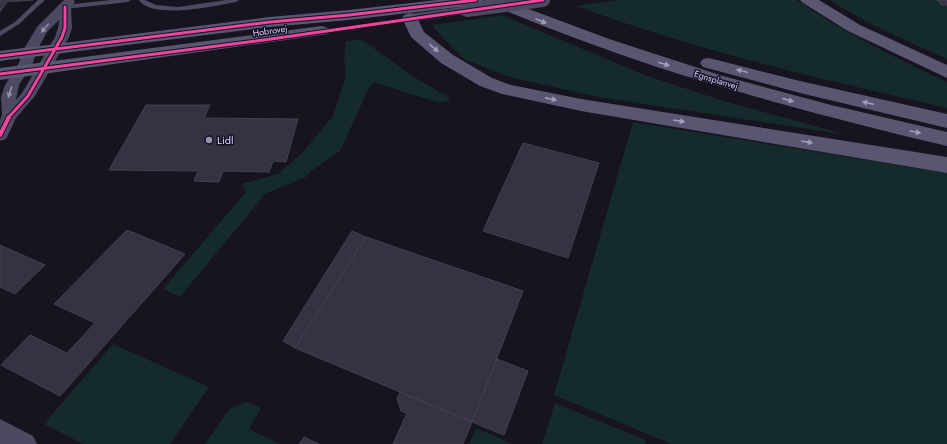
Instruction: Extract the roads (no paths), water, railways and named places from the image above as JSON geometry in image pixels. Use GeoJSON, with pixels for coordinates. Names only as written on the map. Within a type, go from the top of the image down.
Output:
{"type":"FeatureCollection","features":[{"type":"Feature","properties":{"kind":"main road","name":"Egnsplanvej"},"geometry":{"type":"LineString","coordinates":[[492,0],[548,23],[646,59],[762,94],[871,122],[947,139]]}},
{"type":"Feature","properties":{"kind":"main road","name":"Egnsplanvej"},"geometry":{"type":"LineString","coordinates":[[528,0],[602,29],[714,64],[800,87],[947,121]]}},
{"type":"Feature","properties":{"kind":"main road"},"geometry":{"type":"LineString","coordinates":[[808,0],[854,28],[947,72]]}},
{"type":"Feature","properties":{"kind":"main road"},"geometry":{"type":"LineString","coordinates":[[819,0],[887,39],[947,66]]}},
{"type":"Feature","properties":{"kind":"main road","name":"Hobrovej"},"geometry":{"type":"LineString","coordinates":[[0,74],[26,62],[270,22],[426,7],[452,3],[471,5]]}},
{"type":"Feature","properties":{"kind":"main road"},"geometry":{"type":"LineString","coordinates":[[426,7],[413,14],[410,18],[417,34],[447,59],[486,82],[508,90],[581,105],[947,165]]}},
{"type":"Feature","properties":{"kind":"main road","name":"Hobrovej"},"geometry":{"type":"LineString","coordinates":[[49,58],[271,39],[410,18]]}},
{"type":"Feature","properties":{"kind":"main road","name":"Hobrovej"},"geometry":{"type":"LineString","coordinates":[[0,56],[26,62]]}},
{"type":"Feature","properties":{"kind":"main road"},"geometry":{"type":"LineString","coordinates":[[0,66],[26,62]]}},
{"type":"Feature","properties":{"kind":"street","name":"Hobrovej"},"geometry":{"type":"LineString","coordinates":[[410,18],[471,5],[542,0]]}},
{"type":"Feature","properties":{"kind":"street"},"geometry":{"type":"LineString","coordinates":[[0,135],[10,115],[28,96],[65,28],[68,3]]}},
{"type":"Feature","properties":{"kind":"street"},"geometry":{"type":"LineString","coordinates":[[10,115],[8,98],[12,85],[26,62],[42,30],[68,3]]}},
{"type":"Feature","properties":{"kind":"street"},"geometry":{"type":"LineString","coordinates":[[0,431],[25,444]]}},
{"type":"Feature","properties":{"kind":"lane"},"geometry":{"type":"LineString","coordinates":[[0,34],[17,22],[42,0]]}},
{"type":"Feature","properties":{"kind":"lane"},"geometry":{"type":"LineString","coordinates":[[68,3],[128,0]]}},
{"type":"Feature","properties":{"kind":"lane"},"geometry":{"type":"LineString","coordinates":[[142,0],[150,6],[168,9],[182,9],[236,0]]}},
{"type":"Feature","properties":{"kind":"place","name":"Lidl"},"geometry":{"type":"Point","coordinates":[209,140]}}]}
